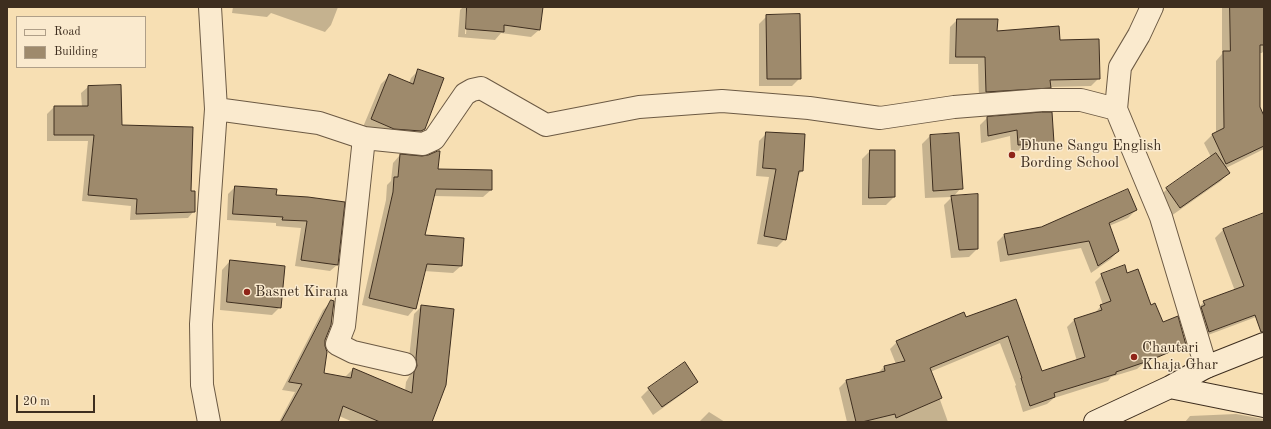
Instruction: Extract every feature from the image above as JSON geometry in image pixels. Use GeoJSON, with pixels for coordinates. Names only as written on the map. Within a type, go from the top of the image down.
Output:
{"type":"FeatureCollection","features":[{"type":"Feature","properties":{"kind":"street"},"geometry":{"type":"LineString","coordinates":[[209,422],[202,385],[200,324],[216,109],[210,7]]}},
{"type":"Feature","properties":{"kind":"street"},"geometry":{"type":"LineString","coordinates":[[1152,7],[1139,35],[1120,67],[1116,109],[1161,218],[1206,367]]}},
{"type":"Feature","properties":{"kind":"street"},"geometry":{"type":"LineString","coordinates":[[216,109],[319,123],[364,138],[423,144],[434,138],[465,94],[472,90],[481,88],[546,125],[639,107],[722,101],[809,108],[880,118],[954,107],[1042,100],[1081,100],[1116,109]]}},
{"type":"Feature","properties":{"kind":"street"},"geometry":{"type":"LineString","coordinates":[[364,138],[344,326],[337,344],[353,352],[405,364]]}},
{"type":"Feature","properties":{"kind":"street"},"geometry":{"type":"LineString","coordinates":[[1095,422],[1170,387],[1206,367],[1264,344]]}},
{"type":"Feature","properties":{"kind":"street"},"geometry":{"type":"LineString","coordinates":[[1170,387],[1264,406]]}},
{"type":"Feature","properties":{"kind":"building"},"geometry":{"type":"Polygon","coordinates":[[[467,7],[543,7],[540,30],[504,25],[504,32],[466,29],[467,7]]]}},
{"type":"Feature","properties":{"kind":"building"},"geometry":{"type":"Polygon","coordinates":[[[1230,7],[1264,7],[1264,45],[1260,45],[1260,107],[1264,116],[1264,146],[1226,164],[1212,134],[1224,128],[1223,51],[1230,51],[1230,7]]]}},
{"type":"Feature","properties":{"kind":"building"},"geometry":{"type":"Polygon","coordinates":[[[800,14],[801,79],[767,79],[766,15],[800,14]]]}},
{"type":"Feature","properties":{"kind":"building"},"geometry":{"type":"Polygon","coordinates":[[[957,19],[998,19],[997,31],[1059,26],[1060,40],[1099,39],[1100,79],[1050,80],[1051,88],[986,92],[985,57],[956,57],[957,19]]]}},
{"type":"Feature","properties":{"kind":"building"},"geometry":{"type":"Polygon","coordinates":[[[418,69],[444,78],[425,129],[421,131],[394,129],[371,119],[389,74],[413,84],[418,69]]]}},
{"type":"Feature","properties":{"kind":"building"},"geometry":{"type":"Polygon","coordinates":[[[121,85],[122,125],[193,127],[191,191],[195,191],[195,212],[136,214],[137,199],[88,195],[94,135],[54,135],[54,106],[88,106],[88,86],[121,85]]]}},
{"type":"Feature","properties":{"kind":"building"},"geometry":{"type":"Polygon","coordinates":[[[1052,112],[1054,143],[1018,145],[1017,130],[988,136],[987,117],[1052,112]]]}},
{"type":"Feature","properties":{"kind":"building"},"geometry":{"type":"Polygon","coordinates":[[[766,132],[805,134],[803,171],[799,171],[786,240],[764,236],[776,169],[763,168],[766,132]]]}},
{"type":"Feature","properties":{"kind":"building"},"geometry":{"type":"Polygon","coordinates":[[[959,133],[963,189],[933,191],[930,135],[959,133]]]}},
{"type":"Feature","properties":{"kind":"building"},"geometry":{"type":"Polygon","coordinates":[[[870,150],[895,150],[895,197],[869,198],[870,150]]]}},
{"type":"Feature","properties":{"kind":"building"},"geometry":{"type":"Polygon","coordinates":[[[440,151],[438,169],[492,170],[492,190],[436,189],[425,235],[464,238],[462,266],[427,264],[416,309],[369,298],[393,192],[394,177],[398,177],[400,154],[422,156],[440,151]]]}},
{"type":"Feature","properties":{"kind":"building"},"geometry":{"type":"Polygon","coordinates":[[[1216,153],[1230,173],[1180,208],[1166,188],[1216,153]]]}},
{"type":"Feature","properties":{"kind":"building"},"geometry":{"type":"Polygon","coordinates":[[[235,186],[277,189],[276,195],[308,197],[345,202],[338,265],[301,260],[307,221],[282,220],[283,217],[233,214],[235,186]]]}},
{"type":"Feature","properties":{"kind":"building"},"geometry":{"type":"Polygon","coordinates":[[[1128,189],[1137,210],[1109,223],[1119,251],[1098,266],[1089,241],[1008,255],[1004,234],[1041,227],[1128,189]]]}},
{"type":"Feature","properties":{"kind":"building"},"geometry":{"type":"Polygon","coordinates":[[[978,194],[978,249],[959,250],[951,196],[978,194]]]}},
{"type":"Feature","properties":{"kind":"building"},"geometry":{"type":"Polygon","coordinates":[[[1264,213],[1264,332],[1261,332],[1255,315],[1209,332],[1201,307],[1205,305],[1203,301],[1244,286],[1223,229],[1264,213]]]}},
{"type":"Feature","properties":{"kind":"building"},"geometry":{"type":"Polygon","coordinates":[[[230,260],[285,266],[281,308],[227,302],[230,260]]]}},
{"type":"Feature","properties":{"kind":"building"},"geometry":{"type":"Polygon","coordinates":[[[1125,265],[1127,273],[1138,269],[1151,305],[1155,303],[1163,322],[1178,316],[1186,345],[1151,360],[1116,372],[1116,374],[1054,393],[1055,397],[1030,406],[1008,336],[930,368],[942,398],[896,418],[895,414],[862,422],[856,422],[846,380],[885,371],[884,366],[905,361],[896,341],[964,312],[966,317],[1016,299],[1042,371],[1085,357],[1074,319],[1102,310],[1100,305],[1111,301],[1101,274],[1125,265]]]}},
{"type":"Feature","properties":{"kind":"building"},"geometry":{"type":"Polygon","coordinates":[[[331,300],[334,301],[331,325],[325,340],[327,352],[324,373],[351,378],[353,368],[412,393],[414,372],[417,366],[416,358],[421,305],[454,309],[446,385],[432,422],[380,422],[343,406],[338,422],[281,422],[302,384],[289,382],[331,300]]]}},
{"type":"Feature","properties":{"kind":"building"},"geometry":{"type":"Polygon","coordinates":[[[685,362],[698,382],[662,407],[648,388],[685,362]]]}},
{"type":"Feature","properties":{"kind":"place","name":"Dhune Sangu English Bording School"},"geometry":{"type":"Point","coordinates":[1012,155]}},
{"type":"Feature","properties":{"kind":"place","name":"Basnet Kirana"},"geometry":{"type":"Point","coordinates":[247,292]}},
{"type":"Feature","properties":{"kind":"place","name":"Chautari Khaja Ghar"},"geometry":{"type":"Point","coordinates":[1134,357]}}]}
